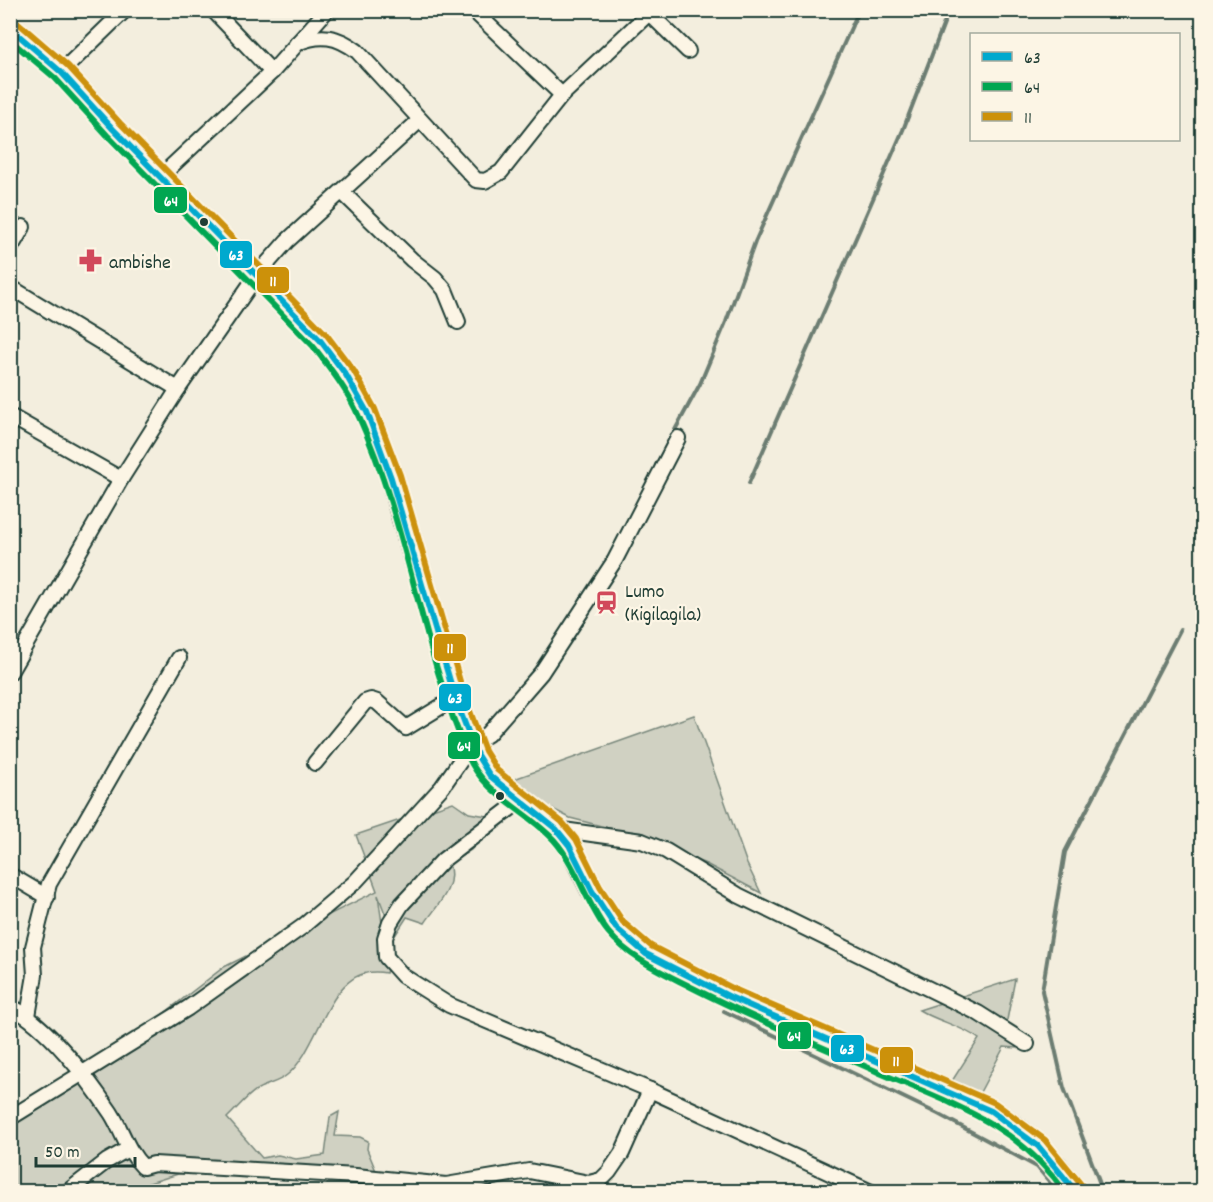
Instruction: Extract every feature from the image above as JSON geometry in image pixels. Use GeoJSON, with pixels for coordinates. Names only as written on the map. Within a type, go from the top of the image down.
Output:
{"type":"FeatureCollection","features":[{"type":"Feature","properties":{"kind":"main road"},"geometry":{"type":"LineString","coordinates":[[10,28],[61,72],[320,340],[346,375],[367,412],[391,478],[455,698],[472,744],[490,776],[556,829],[569,845],[603,911],[616,928],[646,954],[730,997],[991,1111],[1018,1128],[1045,1150],[1076,1191]]}},
{"type":"Feature","properties":{"kind":"street"},"geometry":{"type":"LineString","coordinates":[[61,72],[125,10]]}},
{"type":"Feature","properties":{"kind":"street"},"geometry":{"type":"LineString","coordinates":[[213,10],[272,72]]}},
{"type":"Feature","properties":{"kind":"street"},"geometry":{"type":"LineString","coordinates":[[161,176],[272,72],[327,10]]}},
{"type":"Feature","properties":{"kind":"street"},"geometry":{"type":"LineString","coordinates":[[473,10],[562,95]]}},
{"type":"Feature","properties":{"kind":"street"},"geometry":{"type":"LineString","coordinates":[[297,43],[314,36],[332,37],[348,44],[476,180],[485,181],[501,172],[562,95],[648,12],[688,51]]}},
{"type":"Feature","properties":{"kind":"street"},"geometry":{"type":"LineString","coordinates":[[10,672],[121,479],[178,389],[257,275],[287,241],[420,120]]}},
{"type":"Feature","properties":{"kind":"street"},"geometry":{"type":"LineString","coordinates":[[342,192],[412,260],[435,278],[445,290],[458,322]]}},
{"type":"Feature","properties":{"kind":"street"},"geometry":{"type":"LineString","coordinates":[[10,249],[23,227]]}},
{"type":"Feature","properties":{"kind":"street"},"geometry":{"type":"LineString","coordinates":[[10,287],[178,389]]}},
{"type":"Feature","properties":{"kind":"street"},"geometry":{"type":"LineString","coordinates":[[10,416],[121,479]]}},
{"type":"Feature","properties":{"kind":"street"},"geometry":{"type":"LineString","coordinates":[[10,1118],[188,1008],[332,902],[355,882],[442,787],[472,744],[488,734],[513,708],[560,645],[615,560],[678,438]]}},
{"type":"Feature","properties":{"kind":"street"},"geometry":{"type":"LineString","coordinates":[[28,1016],[35,975],[33,947],[49,884],[179,658]]}},
{"type":"Feature","properties":{"kind":"street"},"geometry":{"type":"LineString","coordinates":[[315,763],[365,702],[370,700],[377,702],[406,728],[455,698]]}},
{"type":"Feature","properties":{"kind":"street"},"geometry":{"type":"LineString","coordinates":[[520,801],[442,860],[402,904],[390,923],[385,938],[386,957],[403,976],[448,1005],[650,1090],[871,1191]]}},
{"type":"Feature","properties":{"kind":"street"},"geometry":{"type":"LineString","coordinates":[[556,829],[642,841],[666,851],[738,896],[978,1012],[1027,1044]]}},
{"type":"Feature","properties":{"kind":"street"},"geometry":{"type":"LineString","coordinates":[[10,875],[47,897]]}},
{"type":"Feature","properties":{"kind":"street"},"geometry":{"type":"LineString","coordinates":[[10,1006],[28,1016],[80,1074],[111,1113],[129,1149],[143,1167],[154,1164],[278,1171],[446,1185],[529,1171],[589,1183],[601,1180],[622,1153],[650,1090]]}},
{"type":"Feature","properties":{"kind":"street"},"geometry":{"type":"LineString","coordinates":[[68,1191],[107,1161],[129,1149]]}},
{"type":"Feature","properties":{"kind":"shaded area"},"geometry":{"type":"Polygon","coordinates":[[[694,715],[747,864],[761,893],[706,864],[621,831],[570,818],[545,805],[514,779],[694,715]]]}},
{"type":"Feature","properties":{"kind":"shaded area"},"geometry":{"type":"Polygon","coordinates":[[[453,802],[469,813],[487,816],[491,827],[471,850],[449,864],[451,872],[448,888],[425,923],[407,917],[394,937],[378,895],[388,966],[386,973],[367,973],[351,980],[339,992],[328,1009],[299,1062],[284,1077],[254,1092],[227,1118],[262,1158],[278,1155],[296,1159],[325,1155],[330,1117],[339,1112],[335,1136],[360,1137],[368,1141],[367,1149],[376,1171],[304,1165],[178,1174],[143,1185],[135,1191],[11,1192],[11,1111],[158,1018],[224,967],[377,891],[356,835],[453,802]]]}},
{"type":"Feature","properties":{"kind":"shaded area"},"geometry":{"type":"Polygon","coordinates":[[[1015,979],[1007,1020],[1016,1048],[1004,1047],[978,1096],[952,1081],[979,1039],[919,1010],[1015,979]]]}},
{"type":"Feature","properties":{"kind":"waterway"},"geometry":{"type":"LineString","coordinates":[[656,465],[700,384],[726,322],[755,242],[859,10]]}},
{"type":"Feature","properties":{"kind":"waterway"},"geometry":{"type":"LineString","coordinates":[[749,483],[903,130],[949,10]]}},
{"type":"Feature","properties":{"kind":"waterway"},"geometry":{"type":"LineString","coordinates":[[1103,1192],[1064,1088],[1042,991],[1065,852],[1180,630]]}},
{"type":"Feature","properties":{"kind":"waterway"},"geometry":{"type":"LineString","coordinates":[[724,1011],[938,1114],[1037,1167],[1058,1192]]}},
{"type":"Feature","properties":{"kind":"transit line","name":"11"},"geometry":{"type":"LineString","coordinates":[[16,21],[68,66],[120,123],[326,334],[354,371],[375,409],[400,475],[464,695],[485,751],[497,770],[562,822],[576,839],[600,887],[623,922],[651,946],[734,989],[995,1103],[1045,1140],[1083,1187]]}},
{"type":"Feature","properties":{"kind":"transit line","name":"63"},"geometry":{"type":"LineString","coordinates":[[10,28],[61,72],[113,129],[320,340],[346,375],[367,412],[391,478],[455,698],[477,755],[490,776],[556,829],[569,845],[592,891],[616,928],[646,954],[730,997],[991,1111],[1038,1146],[1076,1192]]}},
{"type":"Feature","properties":{"kind":"transit line","name":"64"},"geometry":{"type":"LineString","coordinates":[[10,40],[55,78],[107,135],[313,346],[338,380],[355,407],[376,458],[403,543],[438,672],[468,756],[483,780],[493,790],[538,825],[558,845],[600,920],[617,942],[637,958],[693,988],[958,1106],[982,1119],[1026,1149],[1047,1169],[1065,1192]]}},
{"type":"Feature","properties":{"kind":"place","name":"ambishe"},"geometry":{"type":"Point","coordinates":[91,261]}},
{"type":"Feature","properties":{"kind":"place","name":"Lumo (Kigilagila)"},"geometry":{"type":"Point","coordinates":[607,602]}}]}
